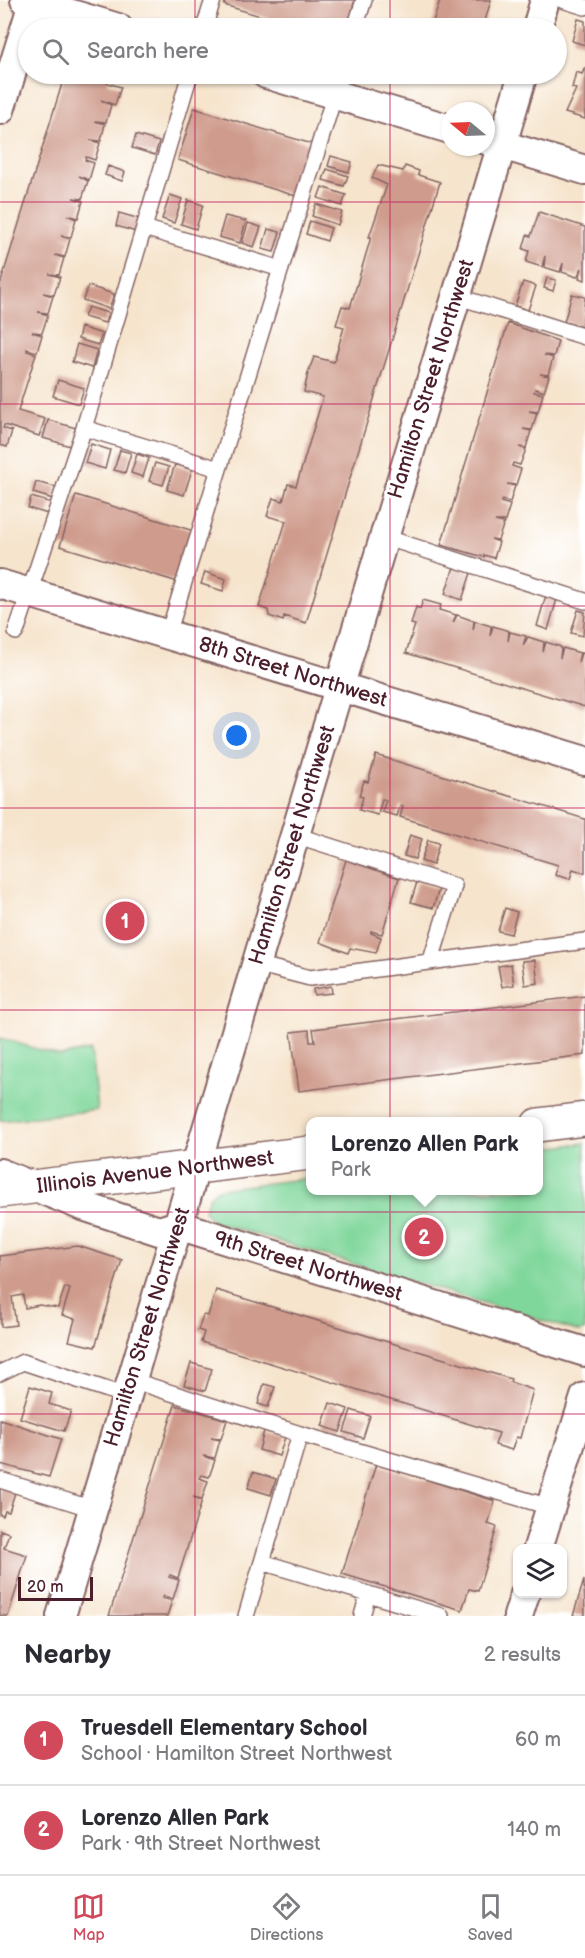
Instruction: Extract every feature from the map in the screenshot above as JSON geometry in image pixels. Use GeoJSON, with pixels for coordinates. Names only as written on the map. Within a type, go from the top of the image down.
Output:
{"type":"FeatureCollection","features":[{"type":"Feature","properties":{"kind":"street"},"geometry":{"type":"LineString","coordinates":[[540,18],[545,0]]}},
{"type":"Feature","properties":{"kind":"street"},"geometry":{"type":"LineString","coordinates":[[25,18],[30,1],[85,18]]}},
{"type":"Feature","properties":{"kind":"street"},"geometry":{"type":"LineString","coordinates":[[0,110],[18,45]]}},
{"type":"Feature","properties":{"kind":"street"},"geometry":{"type":"LineString","coordinates":[[338,84],[441,125]]}},
{"type":"Feature","properties":{"kind":"street","name":"Hamilton Street Northwest"},"geometry":{"type":"LineString","coordinates":[[495,140],[519,84]]}},
{"type":"Feature","properties":{"kind":"street"},"geometry":{"type":"LineString","coordinates":[[495,142],[585,170]]}},
{"type":"Feature","properties":{"kind":"street","name":"Hamilton Street Northwest"},"geometry":{"type":"LineString","coordinates":[[61,1616],[456,296],[491,156]]}},
{"type":"Feature","properties":{"kind":"street","name":"8th Street Northwest"},"geometry":{"type":"LineString","coordinates":[[0,584],[585,761]]}},
{"type":"Feature","properties":{"kind":"street"},"geometry":{"type":"LineString","coordinates":[[543,1124],[585,1119]]}},
{"type":"Feature","properties":{"kind":"street","name":"Illinois Avenue Northwest"},"geometry":{"type":"LineString","coordinates":[[0,1191],[306,1153]]}},
{"type":"Feature","properties":{"kind":"street","name":"9th Street Northwest"},"geometry":{"type":"LineString","coordinates":[[0,1173],[159,1231],[177,1225],[585,1352]]}},
{"type":"Feature","properties":{"kind":"street"},"geometry":{"type":"LineString","coordinates":[[539,1544],[585,1397]]}},
{"type":"Feature","properties":{"kind":"street"},"geometry":{"type":"LineString","coordinates":[[518,1616],[523,1598]]}},
{"type":"Feature","properties":{"kind":"lane"},"geometry":{"type":"LineString","coordinates":[[207,18],[213,0]]}},
{"type":"Feature","properties":{"kind":"lane"},"geometry":{"type":"LineString","coordinates":[[358,18],[364,0]]}},
{"type":"Feature","properties":{"kind":"lane"},"geometry":{"type":"LineString","coordinates":[[562,0],[585,7]]}},
{"type":"Feature","properties":{"kind":"lane"},"geometry":{"type":"LineString","coordinates":[[16,632],[84,428],[187,84]]}},
{"type":"Feature","properties":{"kind":"lane"},"geometry":{"type":"LineString","coordinates":[[168,634],[338,84]]}},
{"type":"Feature","properties":{"kind":"lane"},"geometry":{"type":"LineString","coordinates":[[144,228],[281,269]]}},
{"type":"Feature","properties":{"kind":"lane"},"geometry":{"type":"LineString","coordinates":[[456,296],[585,337]]}},
{"type":"Feature","properties":{"kind":"lane"},"geometry":{"type":"LineString","coordinates":[[84,428],[219,469]]}},
{"type":"Feature","properties":{"kind":"lane"},"geometry":{"type":"LineString","coordinates":[[384,537],[585,601]]}},
{"type":"Feature","properties":{"kind":"lane"},"geometry":{"type":"LineString","coordinates":[[295,835],[454,886],[431,960]]}},
{"type":"Feature","properties":{"kind":"lane"},"geometry":{"type":"LineString","coordinates":[[256,964],[310,978],[585,941]]}},
{"type":"Feature","properties":{"kind":"lane"},"geometry":{"type":"LineString","coordinates":[[0,1373],[23,1362],[300,1434],[550,1507]]}},
{"type":"Feature","properties":{"kind":"lane"},"geometry":{"type":"LineString","coordinates":[[246,1616],[300,1434]]}},
{"type":"Feature","properties":{"kind":"lane"},"geometry":{"type":"LineString","coordinates":[[0,1480],[93,1509]]}},
{"type":"Feature","properties":{"kind":"lane"},"geometry":{"type":"LineString","coordinates":[[262,1562],[441,1616]]}},
{"type":"Feature","properties":{"kind":"lane"},"geometry":{"type":"LineString","coordinates":[[362,1616],[368,1594]]}},
{"type":"Feature","properties":{"kind":"green space"},"geometry":{"type":"Polygon","coordinates":[[[0,1038],[60,1056],[91,1050],[97,1110],[0,1121],[0,1038]]]}},
{"type":"Feature","properties":{"kind":"green space"},"geometry":{"type":"Polygon","coordinates":[[[585,1143],[585,1330],[580,1332],[214,1222],[204,1211],[209,1197],[218,1189],[306,1178],[306,1195],[543,1195],[543,1148],[585,1143]]]}},
{"type":"Feature","properties":{"kind":"building"},"geometry":{"type":"Polygon","coordinates":[[[226,0],[355,0],[350,18],[267,18],[224,5],[226,0]]]}},
{"type":"Feature","properties":{"kind":"building"},"geometry":{"type":"Polygon","coordinates":[[[440,0],[491,0],[486,18],[434,18],[440,0]]]}},
{"type":"Feature","properties":{"kind":"building"},"geometry":{"type":"Polygon","coordinates":[[[578,19],[585,21],[585,45],[572,41],[578,19]]]}},
{"type":"Feature","properties":{"kind":"building"},"geometry":{"type":"Polygon","coordinates":[[[585,67],[585,119],[565,113],[576,89],[572,88],[576,72],[582,74],[585,67]]]}},
{"type":"Feature","properties":{"kind":"building"},"geometry":{"type":"Polygon","coordinates":[[[62,84],[110,84],[121,87],[115,105],[101,100],[111,105],[106,122],[95,121],[105,124],[101,141],[90,140],[100,143],[95,160],[86,157],[85,160],[94,163],[89,180],[79,176],[88,181],[82,199],[73,198],[83,201],[78,218],[67,215],[76,219],[71,237],[61,236],[70,239],[65,257],[55,255],[64,258],[59,275],[49,274],[60,277],[54,295],[43,293],[53,296],[48,313],[38,312],[48,315],[42,333],[32,332],[42,335],[37,352],[27,349],[36,354],[18,411],[45,419],[39,436],[4,425],[3,428],[12,431],[7,447],[0,445],[0,285],[62,84]]]}},
{"type":"Feature","properties":{"kind":"building"},"geometry":{"type":"Polygon","coordinates":[[[194,108],[312,144],[296,196],[178,160],[194,108]]]}},
{"type":"Feature","properties":{"kind":"building"},"geometry":{"type":"Polygon","coordinates":[[[136,135],[159,142],[155,155],[132,148],[136,135]]]}},
{"type":"Feature","properties":{"kind":"building"},"geometry":{"type":"Polygon","coordinates":[[[331,156],[352,162],[349,172],[328,166],[331,156]]]}},
{"type":"Feature","properties":{"kind":"building"},"geometry":{"type":"Polygon","coordinates":[[[378,165],[403,171],[405,166],[419,171],[418,175],[440,182],[306,623],[284,616],[283,621],[269,616],[268,610],[259,607],[286,521],[267,516],[273,498],[283,501],[288,484],[296,486],[323,397],[304,392],[308,373],[314,357],[334,362],[344,327],[336,325],[342,306],[350,308],[371,237],[369,237],[387,185],[372,178],[378,165]]]}},
{"type":"Feature","properties":{"kind":"building"},"geometry":{"type":"Polygon","coordinates":[[[108,166],[125,172],[122,181],[105,175],[108,166]]]}},
{"type":"Feature","properties":{"kind":"building"},"geometry":{"type":"Polygon","coordinates":[[[327,169],[348,176],[344,186],[323,180],[327,169]]]}},
{"type":"Feature","properties":{"kind":"building"},"geometry":{"type":"Polygon","coordinates":[[[322,187],[346,195],[342,206],[318,198],[322,187]]]}},
{"type":"Feature","properties":{"kind":"building"},"geometry":{"type":"Polygon","coordinates":[[[170,195],[182,199],[174,223],[162,219],[170,195]]]}},
{"type":"Feature","properties":{"kind":"building"},"geometry":{"type":"Polygon","coordinates":[[[188,200],[203,205],[196,229],[181,224],[188,200]]]}},
{"type":"Feature","properties":{"kind":"building"},"geometry":{"type":"Polygon","coordinates":[[[316,204],[342,212],[338,225],[312,216],[316,204]]]}},
{"type":"Feature","properties":{"kind":"building"},"geometry":{"type":"Polygon","coordinates":[[[539,212],[585,227],[585,280],[579,278],[582,268],[577,277],[562,272],[563,263],[560,272],[544,267],[545,256],[542,267],[526,262],[529,251],[523,249],[527,235],[531,236],[539,212]]]}},
{"type":"Feature","properties":{"kind":"building"},"geometry":{"type":"Polygon","coordinates":[[[119,213],[140,219],[136,232],[116,226],[119,213]]]}},
{"type":"Feature","properties":{"kind":"building"},"geometry":{"type":"Polygon","coordinates":[[[225,216],[246,221],[240,243],[219,237],[225,216]]]}},
{"type":"Feature","properties":{"kind":"building"},"geometry":{"type":"Polygon","coordinates":[[[310,221],[331,228],[327,241],[306,234],[310,221]]]}},
{"type":"Feature","properties":{"kind":"building"},"geometry":{"type":"Polygon","coordinates":[[[248,223],[261,227],[254,247],[242,243],[248,223]]]}},
{"type":"Feature","properties":{"kind":"building"},"geometry":{"type":"Polygon","coordinates":[[[268,229],[280,232],[274,252],[262,249],[268,229]]]}},
{"type":"Feature","properties":{"kind":"building"},"geometry":{"type":"Polygon","coordinates":[[[547,278],[556,280],[553,291],[544,288],[547,278]]]}},
{"type":"Feature","properties":{"kind":"building"},"geometry":{"type":"Polygon","coordinates":[[[523,282],[536,286],[528,310],[515,306],[523,282]]]}},
{"type":"Feature","properties":{"kind":"building"},"geometry":{"type":"Polygon","coordinates":[[[88,286],[114,294],[109,309],[83,300],[88,286]]]}},
{"type":"Feature","properties":{"kind":"building"},"geometry":{"type":"Polygon","coordinates":[[[572,294],[585,297],[582,327],[564,322],[572,294]]]}},
{"type":"Feature","properties":{"kind":"building"},"geometry":{"type":"Polygon","coordinates":[[[88,307],[108,313],[105,323],[84,317],[88,307]]]}},
{"type":"Feature","properties":{"kind":"building"},"geometry":{"type":"Polygon","coordinates":[[[508,323],[558,341],[554,356],[544,355],[553,358],[548,375],[540,374],[549,376],[544,392],[535,389],[534,392],[543,394],[538,412],[529,411],[537,413],[532,430],[523,429],[531,431],[526,448],[519,447],[526,449],[520,465],[513,463],[512,466],[521,469],[516,485],[507,484],[515,486],[510,502],[502,500],[501,502],[510,505],[505,521],[495,521],[504,523],[498,540],[491,539],[499,542],[494,558],[441,545],[508,323]]]}},
{"type":"Feature","properties":{"kind":"building"},"geometry":{"type":"Polygon","coordinates":[[[81,327],[102,334],[98,345],[78,339],[81,327]]]}},
{"type":"Feature","properties":{"kind":"building"},"geometry":{"type":"Polygon","coordinates":[[[77,344],[97,350],[92,368],[72,362],[77,344]]]}},
{"type":"Feature","properties":{"kind":"building"},"geometry":{"type":"Polygon","coordinates":[[[58,380],[84,388],[79,404],[53,396],[58,380]]]}},
{"type":"Feature","properties":{"kind":"building"},"geometry":{"type":"Polygon","coordinates":[[[48,420],[76,428],[70,446],[43,438],[48,420]]]}},
{"type":"Feature","properties":{"kind":"building"},"geometry":{"type":"Polygon","coordinates":[[[91,444],[110,450],[105,469],[85,463],[91,444]]]}},
{"type":"Feature","properties":{"kind":"building"},"geometry":{"type":"Polygon","coordinates":[[[120,450],[131,453],[125,473],[114,470],[120,450]]]}},
{"type":"Feature","properties":{"kind":"building"},"geometry":{"type":"Polygon","coordinates":[[[137,454],[149,458],[143,477],[131,473],[137,454]]]}},
{"type":"Feature","properties":{"kind":"building"},"geometry":{"type":"Polygon","coordinates":[[[155,463],[169,467],[163,485],[149,481],[155,463]]]}},
{"type":"Feature","properties":{"kind":"building"},"geometry":{"type":"Polygon","coordinates":[[[175,464],[192,470],[184,495],[167,490],[175,464]]]}},
{"type":"Feature","properties":{"kind":"building"},"geometry":{"type":"Polygon","coordinates":[[[36,482],[56,487],[53,499],[33,493],[36,482]]]}},
{"type":"Feature","properties":{"kind":"building"},"geometry":{"type":"Polygon","coordinates":[[[76,495],[194,531],[178,582],[60,546],[76,495]]]}},
{"type":"Feature","properties":{"kind":"building"},"geometry":{"type":"Polygon","coordinates":[[[31,497],[52,503],[48,514],[28,508],[31,497]]]}},
{"type":"Feature","properties":{"kind":"building"},"geometry":{"type":"Polygon","coordinates":[[[454,567],[471,573],[462,600],[445,594],[454,567]]]}},
{"type":"Feature","properties":{"kind":"building"},"geometry":{"type":"Polygon","coordinates":[[[205,572],[226,579],[223,591],[201,584],[205,572]]]}},
{"type":"Feature","properties":{"kind":"building"},"geometry":{"type":"Polygon","coordinates":[[[546,595],[557,599],[548,630],[537,626],[546,595]]]}},
{"type":"Feature","properties":{"kind":"building"},"geometry":{"type":"Polygon","coordinates":[[[423,600],[441,605],[439,610],[456,615],[453,623],[457,615],[474,621],[473,630],[475,621],[491,626],[490,636],[493,626],[509,631],[508,641],[510,632],[526,636],[523,646],[528,637],[544,642],[543,652],[546,642],[561,647],[560,658],[563,648],[580,653],[578,662],[581,653],[585,654],[585,707],[406,653],[415,625],[411,624],[416,607],[420,609],[423,600]]]}},
{"type":"Feature","properties":{"kind":"building"},"geometry":{"type":"Polygon","coordinates":[[[578,610],[585,612],[583,636],[571,633],[578,610]]]}},
{"type":"Feature","properties":{"kind":"building"},"geometry":{"type":"Polygon","coordinates":[[[376,755],[585,819],[585,873],[573,869],[570,879],[555,875],[558,865],[400,817],[403,806],[400,806],[397,816],[382,812],[386,800],[382,799],[378,815],[359,810],[363,797],[359,796],[364,781],[368,782],[376,755]]]}},
{"type":"Feature","properties":{"kind":"building"},"geometry":{"type":"Polygon","coordinates":[[[410,835],[422,839],[415,859],[404,856],[410,835]]]}},
{"type":"Feature","properties":{"kind":"building"},"geometry":{"type":"Polygon","coordinates":[[[428,840],[439,843],[433,865],[421,861],[428,840]]]}},
{"type":"Feature","properties":{"kind":"building"},"geometry":{"type":"Polygon","coordinates":[[[346,860],[399,878],[382,934],[371,931],[381,937],[376,953],[350,948],[348,953],[320,942],[346,860]]]}},
{"type":"Feature","properties":{"kind":"building"},"geometry":{"type":"Polygon","coordinates":[[[417,882],[439,889],[433,908],[411,902],[417,882]]]}},
{"type":"Feature","properties":{"kind":"building"},"geometry":{"type":"Polygon","coordinates":[[[505,908],[517,912],[511,934],[498,931],[505,908]]]}},
{"type":"Feature","properties":{"kind":"building"},"geometry":{"type":"Polygon","coordinates":[[[535,960],[538,983],[525,985],[522,961],[535,960]]]}},
{"type":"Feature","properties":{"kind":"building"},"geometry":{"type":"Polygon","coordinates":[[[511,964],[514,985],[502,987],[498,966],[511,964]]]}},
{"type":"Feature","properties":{"kind":"building"},"geometry":{"type":"Polygon","coordinates":[[[331,986],[332,993],[314,995],[313,989],[331,986]]]}},
{"type":"Feature","properties":{"kind":"building"},"geometry":{"type":"Polygon","coordinates":[[[585,996],[585,1055],[299,1091],[291,1032],[309,1030],[310,1042],[315,1042],[313,1029],[585,996]]]}},
{"type":"Feature","properties":{"kind":"building"},"geometry":{"type":"Polygon","coordinates":[[[78,1246],[122,1260],[95,1347],[69,1341],[75,1319],[62,1315],[70,1289],[65,1287],[58,1308],[39,1305],[25,1308],[23,1295],[12,1297],[16,1325],[1,1327],[0,1256],[78,1246]]]}},
{"type":"Feature","properties":{"kind":"building"},"geometry":{"type":"Polygon","coordinates":[[[216,1290],[511,1379],[510,1382],[533,1390],[520,1438],[516,1437],[512,1450],[495,1445],[499,1433],[201,1342],[204,1332],[198,1330],[203,1315],[208,1316],[216,1290]]]}},
{"type":"Feature","properties":{"kind":"building"},"geometry":{"type":"Polygon","coordinates":[[[191,1363],[212,1369],[205,1391],[184,1385],[191,1363]]]}},
{"type":"Feature","properties":{"kind":"building"},"geometry":{"type":"Polygon","coordinates":[[[264,1384],[275,1387],[268,1407],[258,1404],[264,1384]]]}},
{"type":"Feature","properties":{"kind":"building"},"geometry":{"type":"Polygon","coordinates":[[[30,1386],[52,1393],[49,1404],[71,1411],[64,1431],[20,1418],[30,1386]]]}},
{"type":"Feature","properties":{"kind":"building"},"geometry":{"type":"Polygon","coordinates":[[[330,1403],[348,1409],[340,1432],[322,1426],[330,1403]]]}},
{"type":"Feature","properties":{"kind":"building"},"geometry":{"type":"Polygon","coordinates":[[[175,1405],[227,1420],[221,1439],[211,1438],[220,1440],[215,1458],[203,1456],[215,1460],[209,1477],[201,1475],[199,1478],[208,1481],[202,1499],[193,1497],[202,1500],[178,1578],[170,1575],[169,1577],[179,1580],[173,1599],[164,1596],[163,1598],[172,1601],[167,1616],[109,1616],[175,1405]]]}},
{"type":"Feature","properties":{"kind":"building"},"geometry":{"type":"Polygon","coordinates":[[[351,1410],[370,1416],[363,1438],[344,1432],[351,1410]]]}},
{"type":"Feature","properties":{"kind":"building"},"geometry":{"type":"Polygon","coordinates":[[[0,1419],[61,1439],[49,1477],[0,1464],[0,1419]]]}},
{"type":"Feature","properties":{"kind":"building"},"geometry":{"type":"Polygon","coordinates":[[[264,1431],[285,1437],[279,1456],[259,1450],[264,1431]]]}},
{"type":"Feature","properties":{"kind":"building"},"geometry":{"type":"Polygon","coordinates":[[[376,1464],[495,1501],[488,1524],[497,1527],[478,1591],[469,1589],[462,1610],[342,1574],[376,1464]]]}},
{"type":"Feature","properties":{"kind":"building"},"geometry":{"type":"Polygon","coordinates":[[[253,1472],[276,1479],[271,1495],[248,1488],[253,1472]]]}},
{"type":"Feature","properties":{"kind":"building"},"geometry":{"type":"Polygon","coordinates":[[[0,1484],[16,1489],[9,1512],[5,1511],[3,1516],[0,1515],[0,1484]]]}},
{"type":"Feature","properties":{"kind":"building"},"geometry":{"type":"Polygon","coordinates":[[[0,1530],[9,1533],[4,1548],[27,1555],[8,1616],[0,1616],[0,1530]]]}},
{"type":"Feature","properties":{"kind":"building"},"geometry":{"type":"Polygon","coordinates":[[[584,1580],[585,1616],[573,1616],[584,1580]]]}},
{"type":"Feature","properties":{"kind":"place","name":"Truesdell Elementary School"},"geometry":{"type":"Point","coordinates":[125,921]}},
{"type":"Feature","properties":{"kind":"place","name":"Lorenzo Allen Park"},"geometry":{"type":"Point","coordinates":[424,1237]}}]}
